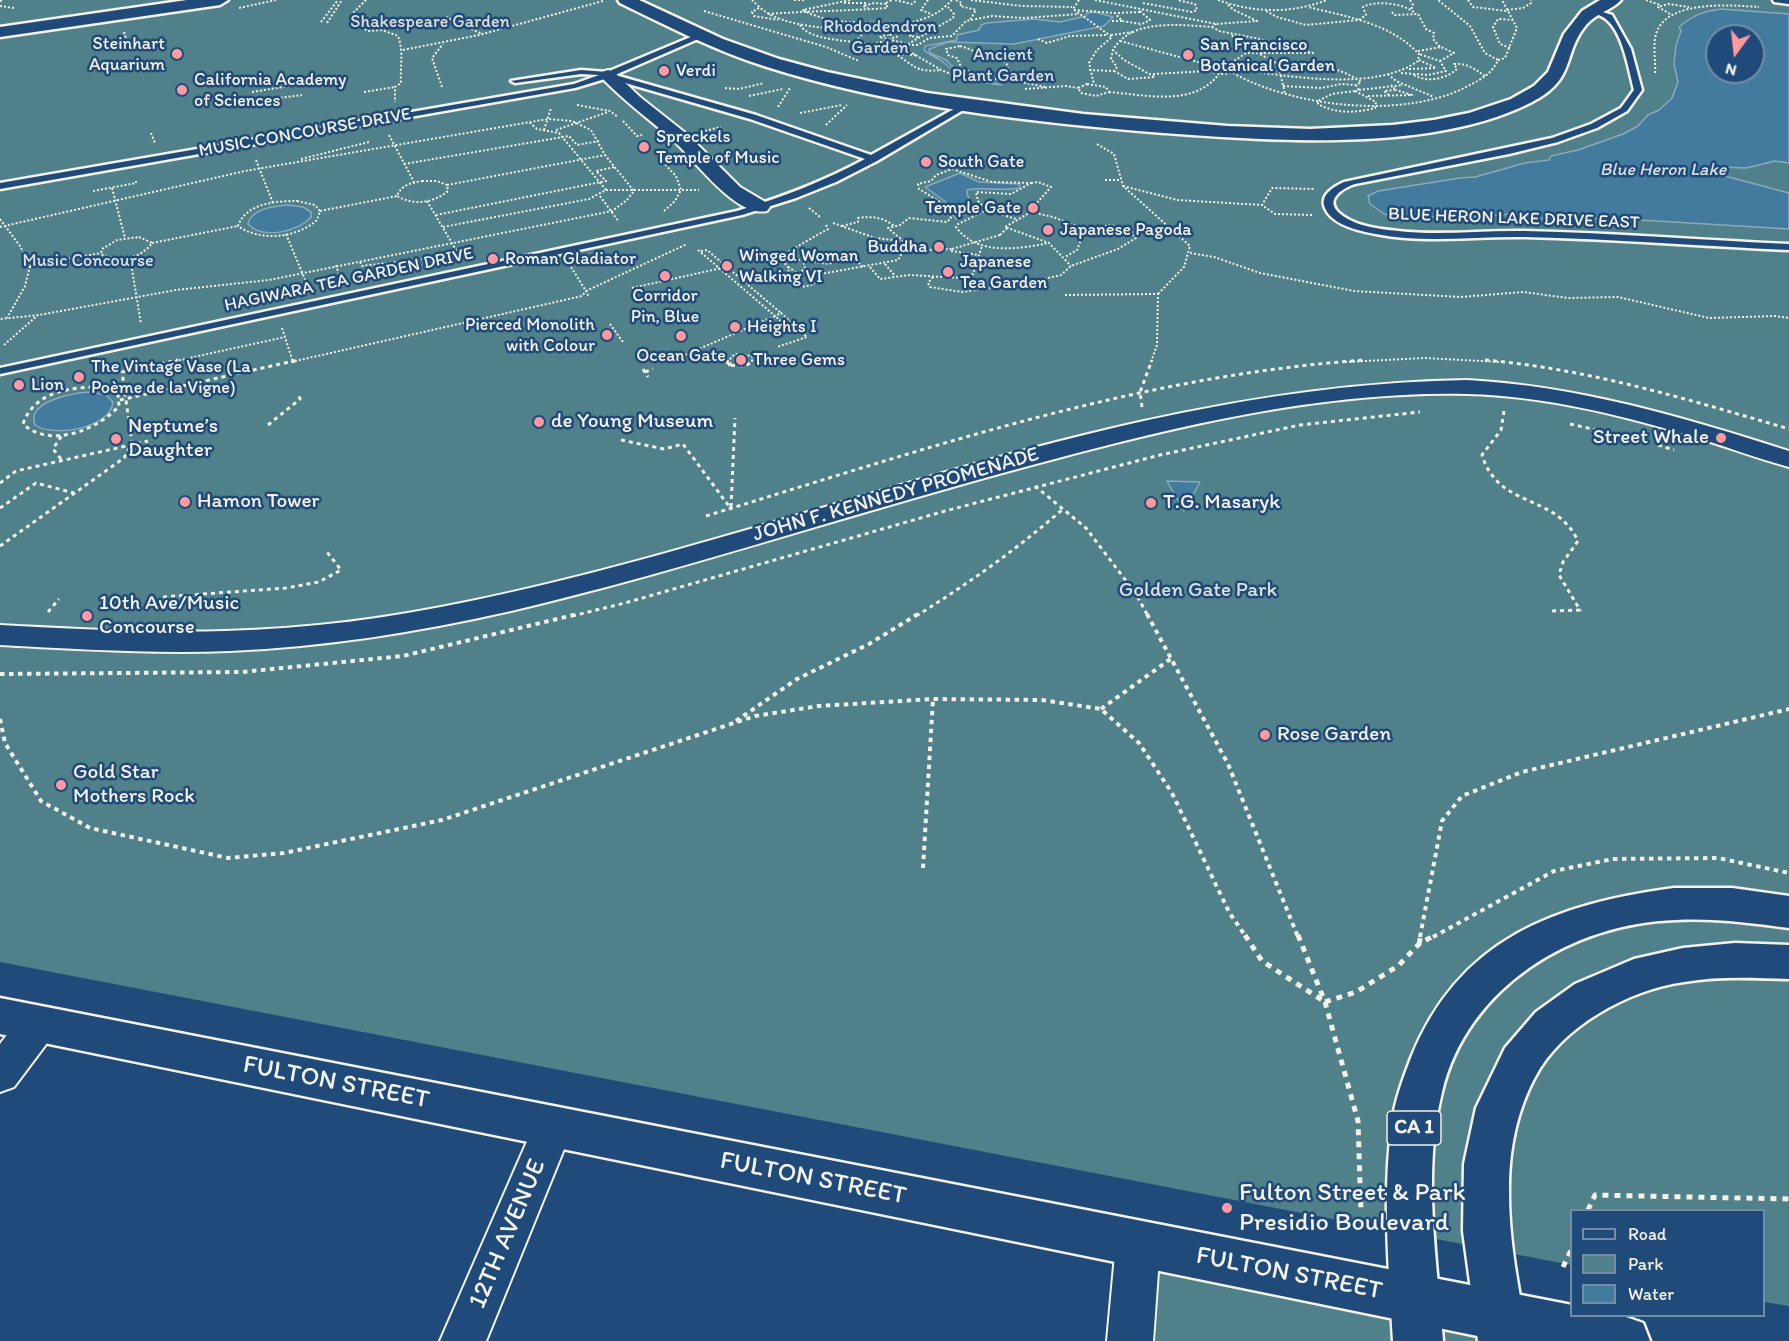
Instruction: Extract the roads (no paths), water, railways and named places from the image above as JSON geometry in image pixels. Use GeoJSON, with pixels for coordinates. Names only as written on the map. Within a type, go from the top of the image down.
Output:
{"type":"FeatureCollection","features":[{"type":"Feature","properties":{"kind":"main road"},"geometry":{"type":"LineString","coordinates":[[0,32],[220,0]]}},
{"type":"Feature","properties":{"kind":"main road"},"geometry":{"type":"LineString","coordinates":[[626,0],[701,36],[752,56],[809,73],[890,92],[966,106],[1104,122],[1274,133],[1350,133],[1436,124],[1496,110],[1538,92],[1556,75],[1576,25],[1593,10],[1613,0]]}},
{"type":"Feature","properties":{"kind":"main road","name":"CA 1"},"geometry":{"type":"LineString","coordinates":[[1417,1320],[1411,1185],[1413,1138],[1420,1092],[1436,1045],[1456,1010],[1485,976],[1519,950],[1554,932],[1592,917],[1635,907],[1679,903],[1732,904],[1789,912]]}},
{"type":"Feature","properties":{"kind":"main road"},"geometry":{"type":"LineString","coordinates":[[1501,1328],[1489,1248],[1486,1204],[1487,1164],[1494,1125],[1506,1087],[1525,1055],[1547,1027],[1576,1003],[1607,986],[1638,973],[1675,964],[1714,959],[1758,958],[1789,962]]}},
{"type":"Feature","properties":{"kind":"main road","name":"FULTON STREET"},"geometry":{"type":"LineString","coordinates":[[19,1019],[1138,1244],[1417,1320],[1625,1341]]}},
{"type":"Feature","properties":{"kind":"street"},"geometry":{"type":"LineString","coordinates":[[609,75],[634,101],[673,130],[733,191],[760,207]]}},
{"type":"Feature","properties":{"kind":"street","name":"JOHN F. KENNEDY PROMENADE"},"geometry":{"type":"LineString","coordinates":[[0,635],[204,642],[280,638],[384,627],[550,593],[1013,462],[1166,423],[1272,403],[1352,393],[1437,387],[1498,400],[1564,398],[1627,411],[1789,459]]}},
{"type":"Feature","properties":{"kind":"street"},"geometry":{"type":"LineString","coordinates":[[0,1074],[19,1019]]}},
{"type":"Feature","properties":{"kind":"street","name":"12TH AVENUE"},"geometry":{"type":"LineString","coordinates":[[463,1341],[553,1127]]}},
{"type":"Feature","properties":{"kind":"street"},"geometry":{"type":"LineString","coordinates":[[1130,1341],[1138,1244]]}},
{"type":"Feature","properties":{"kind":"lane"},"geometry":{"type":"LineString","coordinates":[[1777,0],[1789,2]]}},
{"type":"Feature","properties":{"kind":"lane","name":"BLUE HERON LAKE DRIVE EAST"},"geometry":{"type":"LineString","coordinates":[[1593,10],[1612,19],[1627,49],[1638,90],[1629,105],[1591,126],[1542,143],[1352,182],[1335,190],[1330,196],[1328,206],[1331,211],[1342,221],[1352,225],[1395,234],[1554,235],[1789,247]]}},
{"type":"Feature","properties":{"kind":"lane","name":"MUSIC CONCOURSE DRIVE"},"geometry":{"type":"LineString","coordinates":[[0,186],[588,83],[656,52],[701,36]]}},
{"type":"Feature","properties":{"kind":"lane"},"geometry":{"type":"LineString","coordinates":[[515,81],[581,72],[656,52]]}},
{"type":"Feature","properties":{"kind":"lane"},"geometry":{"type":"LineString","coordinates":[[581,72],[609,75],[800,132],[874,159]]}},
{"type":"Feature","properties":{"kind":"lane","name":"HAGIWARA TEA GARDEN DRIVE"},"geometry":{"type":"LineString","coordinates":[[0,371],[561,252],[760,207],[821,185],[874,159],[966,106]]}},
{"type":"Feature","properties":{"kind":"water","name":"Blue Heron Lake"},"geometry":{"type":"Polygon","coordinates":[[[1721,9],[1789,14],[1789,163],[1775,161],[1746,168],[1719,167],[1714,170],[1721,175],[1789,193],[1789,229],[1623,219],[1541,218],[1510,214],[1477,217],[1397,217],[1384,214],[1370,204],[1368,196],[1378,191],[1475,177],[1525,163],[1549,160],[1551,156],[1578,150],[1623,134],[1638,126],[1648,115],[1659,110],[1672,98],[1678,82],[1674,64],[1676,45],[1681,31],[1679,27],[1703,13],[1721,9]]]}},
{"type":"Feature","properties":{"kind":"water"},"geometry":{"type":"Polygon","coordinates":[[[1095,12],[1113,17],[1104,26],[1014,44],[948,42],[929,49],[930,53],[946,60],[958,72],[1002,85],[985,83],[964,76],[924,50],[925,46],[957,40],[957,35],[979,30],[981,25],[987,23],[1034,19],[1060,22],[1095,12]]]}},
{"type":"Feature","properties":{"kind":"water"},"geometry":{"type":"Polygon","coordinates":[[[960,173],[979,182],[1020,184],[1019,188],[1012,189],[967,190],[973,210],[956,219],[946,206],[946,202],[925,187],[960,173]]]}},
{"type":"Feature","properties":{"kind":"water"},"geometry":{"type":"Polygon","coordinates":[[[287,205],[303,207],[311,212],[311,217],[298,227],[271,233],[254,229],[248,224],[258,212],[270,207],[287,205]]]}},
{"type":"Feature","properties":{"kind":"water"},"geometry":{"type":"Polygon","coordinates":[[[91,392],[106,395],[113,402],[110,411],[103,418],[92,424],[68,430],[55,431],[35,425],[34,417],[37,410],[44,404],[64,396],[91,392]]]}},
{"type":"Feature","properties":{"kind":"water"},"geometry":{"type":"Polygon","coordinates":[[[1167,481],[1200,482],[1184,511],[1167,481]]]}},
{"type":"Feature","properties":{"kind":"place","name":"Steinhart Aquarium"},"geometry":{"type":"Point","coordinates":[177,54]}},
{"type":"Feature","properties":{"kind":"place","name":"San Francisco Botanical Garden"},"geometry":{"type":"Point","coordinates":[1188,55]}},
{"type":"Feature","properties":{"kind":"place","name":"Verdi"},"geometry":{"type":"Point","coordinates":[664,71]}},
{"type":"Feature","properties":{"kind":"place","name":"California Academy of Sciences"},"geometry":{"type":"Point","coordinates":[182,90]}},
{"type":"Feature","properties":{"kind":"place","name":"Spreckels Temple of Music"},"geometry":{"type":"Point","coordinates":[644,147]}},
{"type":"Feature","properties":{"kind":"place","name":"South Gate"},"geometry":{"type":"Point","coordinates":[926,162]}},
{"type":"Feature","properties":{"kind":"place","name":"Temple Gate"},"geometry":{"type":"Point","coordinates":[1033,208]}},
{"type":"Feature","properties":{"kind":"place","name":"Japanese Pagoda"},"geometry":{"type":"Point","coordinates":[1048,230]}},
{"type":"Feature","properties":{"kind":"place","name":"Buddha"},"geometry":{"type":"Point","coordinates":[939,247]}},
{"type":"Feature","properties":{"kind":"place","name":"Roman Gladiator"},"geometry":{"type":"Point","coordinates":[493,259]}},
{"type":"Feature","properties":{"kind":"place","name":"Winged Woman Walking VI"},"geometry":{"type":"Point","coordinates":[727,266]}},
{"type":"Feature","properties":{"kind":"place","name":"Japanese Tea Garden"},"geometry":{"type":"Point","coordinates":[948,272]}},
{"type":"Feature","properties":{"kind":"place","name":"Corridor Pin, Blue"},"geometry":{"type":"Point","coordinates":[665,276]}},
{"type":"Feature","properties":{"kind":"place","name":"Heights I"},"geometry":{"type":"Point","coordinates":[735,327]}},
{"type":"Feature","properties":{"kind":"place","name":"Pierced Monolith with Colour"},"geometry":{"type":"Point","coordinates":[607,335]}},
{"type":"Feature","properties":{"kind":"place","name":"Ocean Gate"},"geometry":{"type":"Point","coordinates":[681,336]}},
{"type":"Feature","properties":{"kind":"place","name":"Three Gems"},"geometry":{"type":"Point","coordinates":[741,360]}},
{"type":"Feature","properties":{"kind":"place","name":"The Vintage Vase (La Poème de la Vigne)"},"geometry":{"type":"Point","coordinates":[79,377]}},
{"type":"Feature","properties":{"kind":"place","name":"Lion"},"geometry":{"type":"Point","coordinates":[19,385]}},
{"type":"Feature","properties":{"kind":"place","name":"de Young Museum"},"geometry":{"type":"Point","coordinates":[539,422]}},
{"type":"Feature","properties":{"kind":"place","name":"Street Whale"},"geometry":{"type":"Point","coordinates":[1721,438]}},
{"type":"Feature","properties":{"kind":"place","name":"Neptune’s Daughter"},"geometry":{"type":"Point","coordinates":[116,439]}},
{"type":"Feature","properties":{"kind":"place","name":"Hamon Tower"},"geometry":{"type":"Point","coordinates":[185,502]}},
{"type":"Feature","properties":{"kind":"place","name":"T.G. Masaryk"},"geometry":{"type":"Point","coordinates":[1151,503]}},
{"type":"Feature","properties":{"kind":"place","name":"10th Ave/Music Concourse"},"geometry":{"type":"Point","coordinates":[87,616]}},
{"type":"Feature","properties":{"kind":"place","name":"Rose Garden"},"geometry":{"type":"Point","coordinates":[1265,735]}},
{"type":"Feature","properties":{"kind":"place","name":"Gold Star Mothers Rock"},"geometry":{"type":"Point","coordinates":[61,785]}},
{"type":"Feature","properties":{"kind":"place","name":"Fulton Street & Park Presidio Boulevard"},"geometry":{"type":"Point","coordinates":[1227,1208]}},
{"type":"Feature","properties":{"kind":"park label","name":"Shakespeare Garden"},"geometry":{"type":"Point","coordinates":[430,22]}},
{"type":"Feature","properties":{"kind":"park label","name":"Rhododendron Garden"},"geometry":{"type":"Point","coordinates":[880,37]}},
{"type":"Feature","properties":{"kind":"park label","name":"Ancient Plant Garden"},"geometry":{"type":"Point","coordinates":[1003,65]}},
{"type":"Feature","properties":{"kind":"park label","name":"Music Concourse"},"geometry":{"type":"Point","coordinates":[88,261]}},
{"type":"Feature","properties":{"kind":"park label","name":"Golden Gate Park"},"geometry":{"type":"Point","coordinates":[1198,591]}}]}
